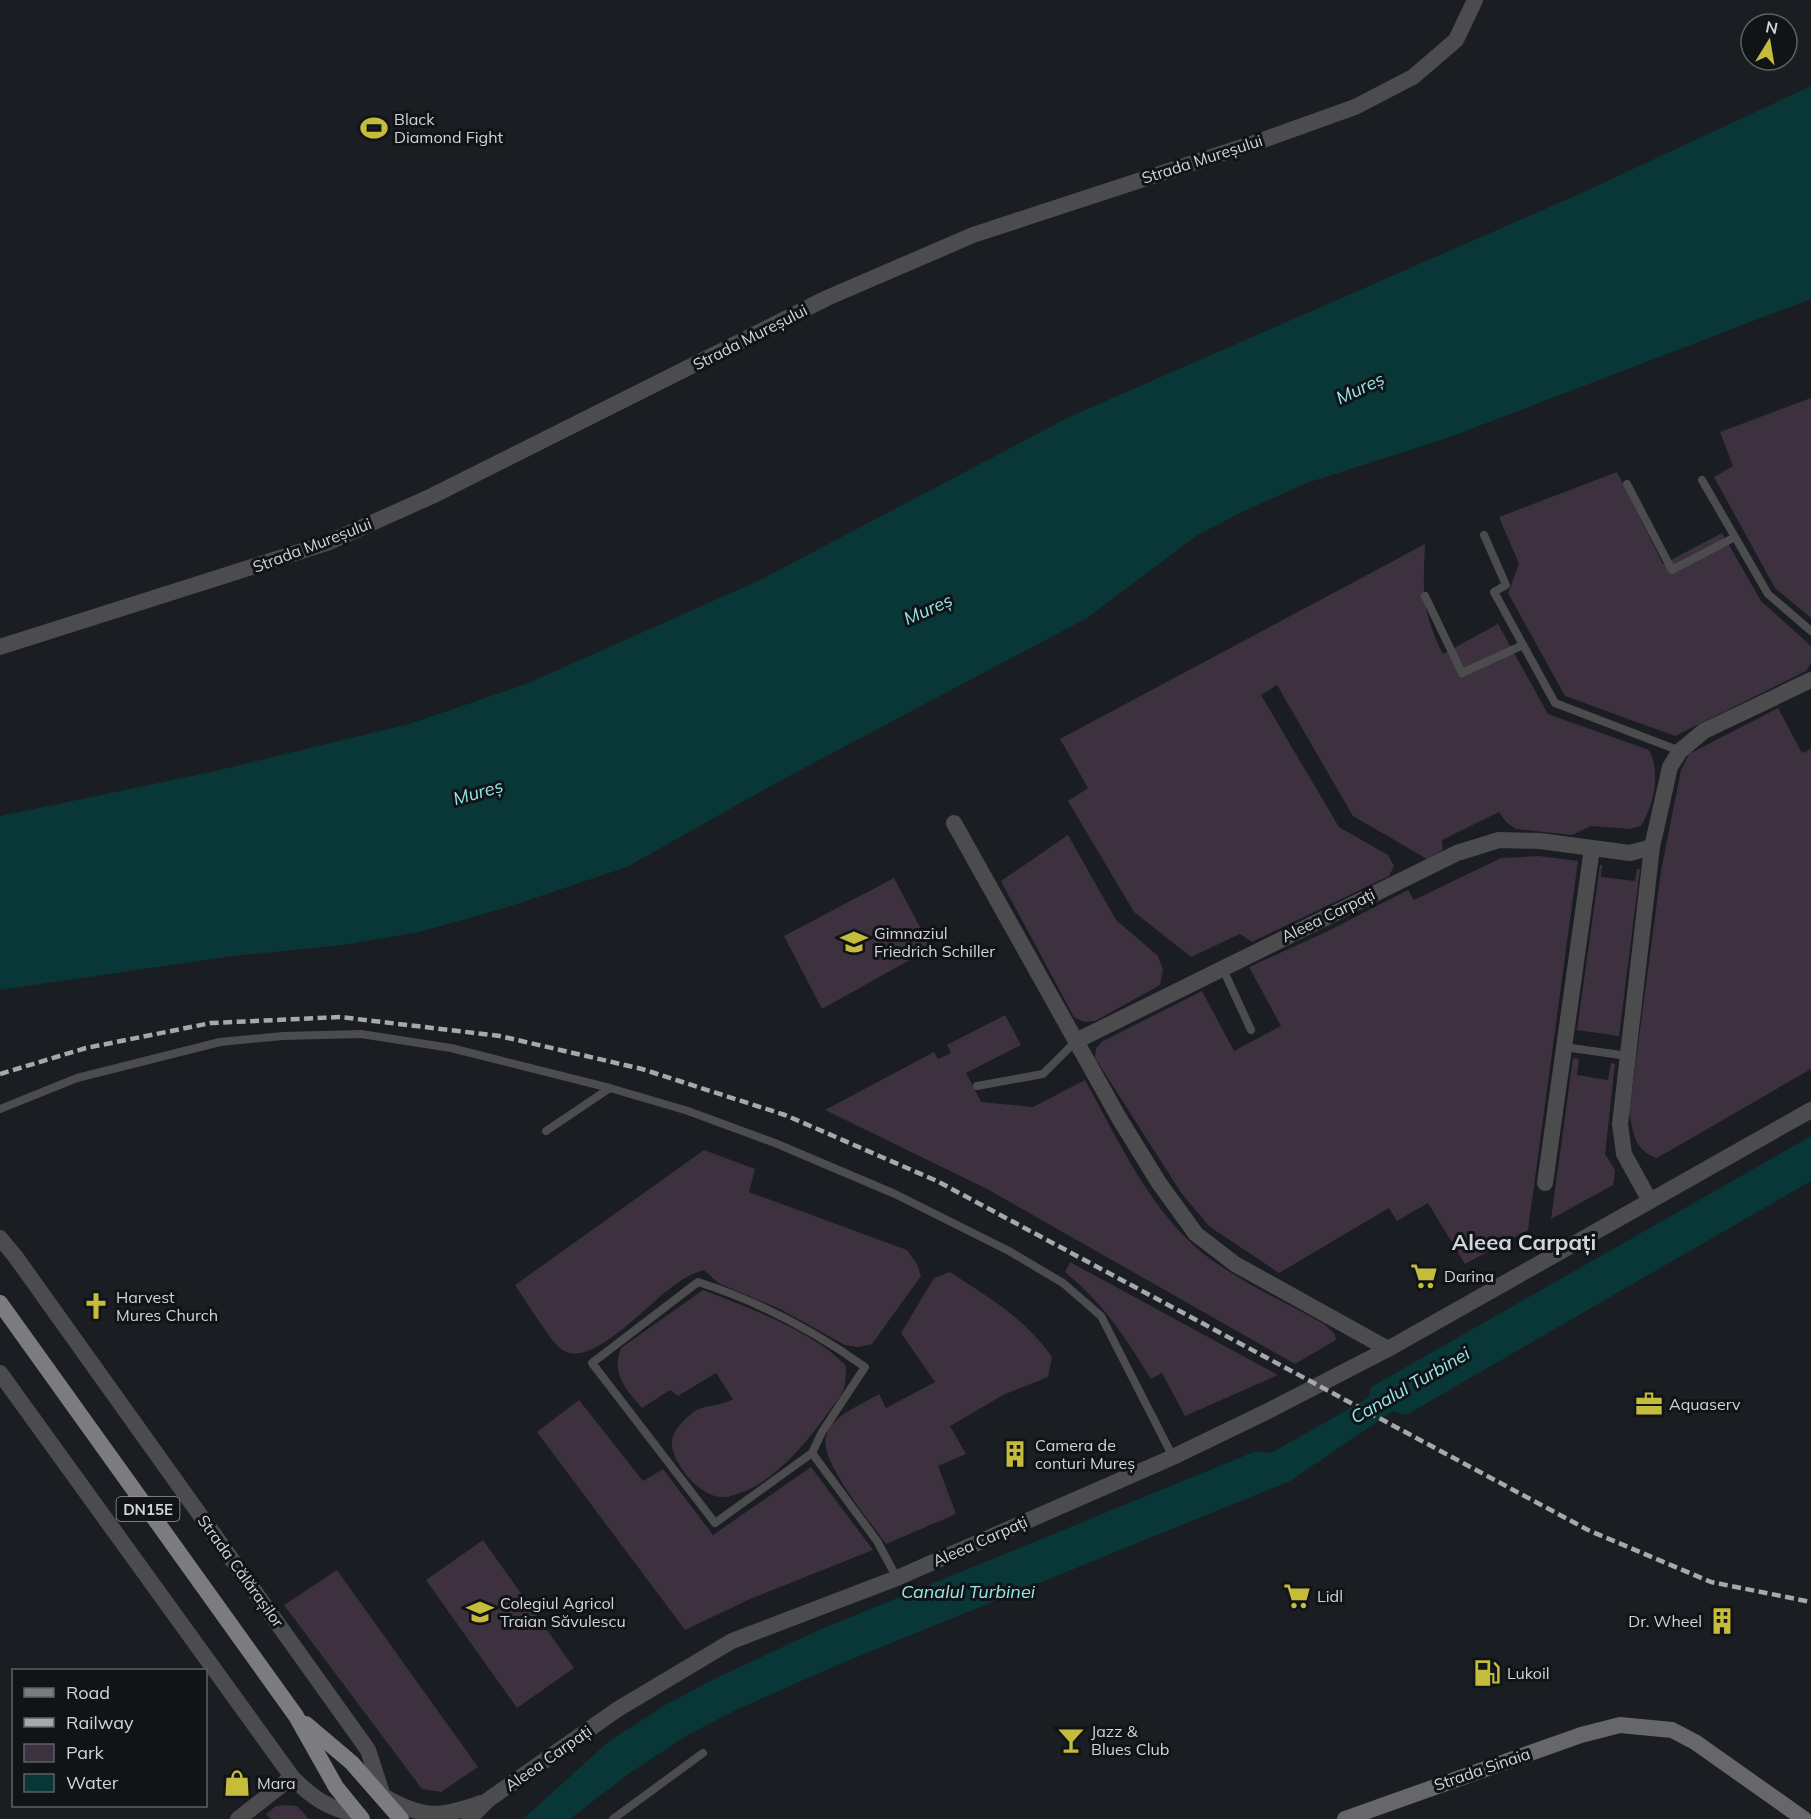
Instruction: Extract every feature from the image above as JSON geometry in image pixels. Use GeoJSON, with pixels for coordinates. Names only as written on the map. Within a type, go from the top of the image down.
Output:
{"type":"FeatureCollection","features":[{"type":"Feature","properties":{"kind":"main road","name":"Strada Călărașilor"},"geometry":{"type":"LineString","coordinates":[[0,1303],[296,1716],[336,1787],[361,1818]]}},
{"type":"Feature","properties":{"kind":"main road","name":"Strada Călărașilor"},"geometry":{"type":"LineString","coordinates":[[296,1716],[352,1763],[401,1819]]}},
{"type":"Feature","properties":{"kind":"main road","name":"Strada Sinaia"},"geometry":{"type":"LineString","coordinates":[[1345,1819],[1581,1735],[1620,1725],[1672,1730],[1695,1742],[1804,1819]]}},
{"type":"Feature","properties":{"kind":"street","name":"Strada Mureșului"},"geometry":{"type":"LineString","coordinates":[[0,647],[327,543],[432,496],[827,298],[973,235],[1263,140],[1355,107],[1413,77],[1455,40],[1475,0]]}},
{"type":"Feature","properties":{"kind":"street"},"geometry":{"type":"LineString","coordinates":[[1650,1201],[1624,1154],[1620,1124],[1652,847],[1670,767],[1680,751],[1704,731],[1811,680]]}},
{"type":"Feature","properties":{"kind":"street"},"geometry":{"type":"LineString","coordinates":[[954,823],[1076,1041],[1159,1183],[1196,1234],[1235,1264],[1388,1349]]}},
{"type":"Feature","properties":{"kind":"street","name":"Aleea Carpați"},"geometry":{"type":"LineString","coordinates":[[1076,1041],[1457,853],[1499,840],[1540,841],[1630,854],[1652,847]]}},
{"type":"Feature","properties":{"kind":"street"},"geometry":{"type":"LineString","coordinates":[[1545,1183],[1592,848]]}},
{"type":"Feature","properties":{"kind":"street","name":"Aleea Carpați"},"geometry":{"type":"LineString","coordinates":[[469,1819],[488,1800],[618,1709],[732,1641],[897,1578],[1173,1457],[1388,1349],[1811,1110]]}},
{"type":"Feature","properties":{"kind":"street","name":"Strada Călărașilor"},"geometry":{"type":"LineString","coordinates":[[0,1238],[368,1750],[383,1796]]}},
{"type":"Feature","properties":{"kind":"street"},"geometry":{"type":"LineString","coordinates":[[0,1373],[292,1777],[308,1794],[332,1809],[361,1818]]}},
{"type":"Feature","properties":{"kind":"street"},"geometry":{"type":"LineString","coordinates":[[238,1819],[292,1777]]}},
{"type":"Feature","properties":{"kind":"street","name":"Aleea Carpați"},"geometry":{"type":"LineString","coordinates":[[383,1796],[396,1804],[433,1815],[446,1815],[488,1800]]}},
{"type":"Feature","properties":{"kind":"lane"},"geometry":{"type":"LineString","coordinates":[[1702,480],[1768,594],[1811,632]]}},
{"type":"Feature","properties":{"kind":"lane"},"geometry":{"type":"LineString","coordinates":[[1627,484],[1671,570],[1735,537]]}},
{"type":"Feature","properties":{"kind":"lane"},"geometry":{"type":"LineString","coordinates":[[1484,535],[1506,585],[1494,592],[1555,703],[1680,751]]}},
{"type":"Feature","properties":{"kind":"lane"},"geometry":{"type":"LineString","coordinates":[[1425,596],[1462,673],[1523,645]]}},
{"type":"Feature","properties":{"kind":"lane"},"geometry":{"type":"LineString","coordinates":[[1222,967],[1251,1030]]}},
{"type":"Feature","properties":{"kind":"lane"},"geometry":{"type":"LineString","coordinates":[[0,1109],[77,1077],[220,1042],[283,1036],[361,1034],[440,1046],[610,1088],[688,1111],[819,1161],[1009,1251],[1063,1282],[1101,1316],[1173,1457]]}},
{"type":"Feature","properties":{"kind":"lane"},"geometry":{"type":"LineString","coordinates":[[976,1086],[1042,1074],[1076,1041]]}},
{"type":"Feature","properties":{"kind":"lane"},"geometry":{"type":"LineString","coordinates":[[1564,1047],[1628,1056]]}},
{"type":"Feature","properties":{"kind":"lane"},"geometry":{"type":"LineString","coordinates":[[546,1131],[610,1088]]}},
{"type":"Feature","properties":{"kind":"lane"},"geometry":{"type":"LineString","coordinates":[[698,1282],[722,1290],[792,1321],[865,1366],[822,1432],[812,1453],[715,1523],[592,1363],[698,1282]]}},
{"type":"Feature","properties":{"kind":"lane"},"geometry":{"type":"LineString","coordinates":[[812,1453],[877,1541],[897,1578]]}},
{"type":"Feature","properties":{"kind":"lane"},"geometry":{"type":"LineString","coordinates":[[613,1819],[703,1753]]}},
{"type":"Feature","properties":{"kind":"green space"},"geometry":{"type":"Polygon","coordinates":[[[1811,398],[1811,618],[1775,588],[1714,477],[1733,466],[1720,432],[1811,398]]]}},
{"type":"Feature","properties":{"kind":"green space"},"geometry":{"type":"Polygon","coordinates":[[[1617,472],[1663,564],[1722,533],[1761,601],[1811,646],[1811,663],[1806,671],[1675,736],[1565,696],[1508,593],[1519,564],[1499,517],[1617,472]]]}},
{"type":"Feature","properties":{"kind":"green space"},"geometry":{"type":"Polygon","coordinates":[[[1425,544],[1425,600],[1431,625],[1443,654],[1498,624],[1548,714],[1649,750],[1655,768],[1655,778],[1646,818],[1641,826],[1630,829],[1591,826],[1572,835],[1516,829],[1506,822],[1499,812],[1442,840],[1443,850],[1427,859],[1353,816],[1277,685],[1261,695],[1339,827],[1388,855],[1394,866],[1389,876],[1252,942],[1240,934],[1191,957],[1134,912],[1068,801],[1088,788],[1060,739],[1425,544]]]}},
{"type":"Feature","properties":{"kind":"green space"},"geometry":{"type":"Polygon","coordinates":[[[1778,708],[1802,753],[1811,749],[1811,1069],[1657,1158],[1649,1155],[1639,1146],[1629,1113],[1661,871],[1681,770],[1689,754],[1778,708]]]}},
{"type":"Feature","properties":{"kind":"green space"},"geometry":{"type":"Polygon","coordinates":[[[1068,835],[1116,920],[1158,956],[1163,970],[1160,985],[1095,1021],[1084,1022],[1074,1017],[1001,881],[1068,835]]]}},
{"type":"Feature","properties":{"kind":"green space"},"geometry":{"type":"Polygon","coordinates":[[[1539,856],[1578,861],[1528,1230],[1465,1264],[1428,1203],[1397,1221],[1389,1208],[1279,1273],[1210,1227],[1182,1194],[1095,1058],[1096,1048],[1103,1041],[1202,991],[1234,1051],[1281,1026],[1249,967],[1326,932],[1408,890],[1414,900],[1501,858],[1539,856]]]}},
{"type":"Feature","properties":{"kind":"green space"},"geometry":{"type":"Polygon","coordinates":[[[1600,865],[1602,865],[1601,877],[1635,881],[1637,869],[1640,869],[1619,1036],[1577,1030],[1600,865]]]}},
{"type":"Feature","properties":{"kind":"green space"},"geometry":{"type":"Polygon","coordinates":[[[894,878],[931,948],[822,1009],[784,936],[894,878]]]}},
{"type":"Feature","properties":{"kind":"green space"},"geometry":{"type":"Polygon","coordinates":[[[1005,1015],[1021,1045],[966,1073],[981,1102],[1033,1107],[1085,1080],[1144,1185],[1173,1224],[1189,1241],[1236,1276],[1324,1324],[1335,1334],[1336,1340],[1295,1364],[987,1189],[825,1110],[934,1052],[938,1059],[951,1053],[947,1045],[1005,1015]]]}},
{"type":"Feature","properties":{"kind":"green space"},"geometry":{"type":"Polygon","coordinates":[[[1573,1058],[1579,1059],[1577,1075],[1608,1080],[1611,1063],[1615,1064],[1605,1154],[1615,1170],[1613,1185],[1551,1219],[1573,1058]]]}},
{"type":"Feature","properties":{"kind":"green space"},"geometry":{"type":"Polygon","coordinates":[[[704,1150],[755,1169],[749,1192],[907,1250],[917,1264],[921,1276],[872,1344],[858,1347],[845,1345],[780,1309],[718,1283],[704,1270],[676,1284],[617,1334],[601,1344],[586,1351],[573,1353],[557,1345],[515,1285],[704,1150]]]}},
{"type":"Feature","properties":{"kind":"green space"},"geometry":{"type":"Polygon","coordinates":[[[1070,1262],[1278,1375],[1185,1416],[1162,1373],[1151,1379],[1113,1322],[1091,1296],[1065,1272],[1070,1262]]]}},
{"type":"Feature","properties":{"kind":"green space"},"geometry":{"type":"Polygon","coordinates":[[[950,1272],[1005,1309],[1030,1330],[1052,1357],[1048,1377],[1003,1395],[950,1426],[966,1454],[938,1466],[956,1514],[886,1544],[838,1476],[830,1461],[826,1436],[834,1422],[879,1394],[886,1408],[935,1382],[901,1333],[934,1278],[950,1272]]]}},
{"type":"Feature","properties":{"kind":"green space"},"geometry":{"type":"Polygon","coordinates":[[[703,1290],[759,1312],[799,1332],[817,1342],[846,1366],[842,1393],[800,1449],[773,1474],[758,1484],[726,1497],[717,1497],[707,1493],[689,1478],[681,1468],[672,1449],[675,1432],[691,1414],[733,1399],[716,1373],[678,1396],[670,1390],[642,1408],[621,1380],[618,1365],[621,1348],[703,1290]]]}},
{"type":"Feature","properties":{"kind":"green space"},"geometry":{"type":"Polygon","coordinates":[[[579,1400],[643,1481],[663,1469],[713,1535],[811,1467],[873,1550],[750,1599],[685,1630],[537,1432],[579,1400]]]}},
{"type":"Feature","properties":{"kind":"green space"},"geometry":{"type":"Polygon","coordinates":[[[483,1540],[574,1668],[517,1708],[426,1580],[483,1540]]]}},
{"type":"Feature","properties":{"kind":"green space"},"geometry":{"type":"Polygon","coordinates":[[[337,1570],[478,1767],[441,1792],[422,1789],[284,1605],[337,1570]]]}},
{"type":"Feature","properties":{"kind":"green space"},"geometry":{"type":"Polygon","coordinates":[[[276,1806],[297,1806],[309,1819],[270,1819],[266,1814],[276,1806]]]}},
{"type":"Feature","properties":{"kind":"water","name":"Mureș"},"geometry":{"type":"Polygon","coordinates":[[[1811,86],[1811,299],[1450,437],[1307,483],[1242,512],[1196,536],[1087,618],[776,783],[627,867],[505,908],[419,932],[343,945],[233,956],[0,990],[0,816],[211,772],[409,724],[526,684],[758,581],[1069,417],[1577,195],[1811,86]]]}},
{"type":"Feature","properties":{"kind":"water","name":"Canalul Turbinei"},"geometry":{"type":"Polygon","coordinates":[[[1811,1136],[1811,1181],[1406,1415],[1393,1411],[1290,1481],[835,1666],[736,1710],[686,1736],[630,1773],[570,1819],[523,1819],[608,1742],[665,1705],[716,1678],[819,1630],[1256,1451],[1271,1453],[1368,1398],[1371,1387],[1811,1136]]]}},
{"type":"Feature","properties":{"kind":"railway"},"geometry":{"type":"LineString","coordinates":[[0,1074],[86,1048],[211,1023],[340,1017],[500,1036],[642,1069],[785,1115],[937,1181],[1588,1530],[1711,1582],[1811,1602]]}},
{"type":"Feature","properties":{"kind":"place","name":"Black Diamond Fight"},"geometry":{"type":"Point","coordinates":[374,128]}},
{"type":"Feature","properties":{"kind":"place","name":"Gimnaziul Friedrich Schiller"},"geometry":{"type":"Point","coordinates":[854,942]}},
{"type":"Feature","properties":{"kind":"place","name":"Darina"},"geometry":{"type":"Point","coordinates":[1424,1276]}},
{"type":"Feature","properties":{"kind":"place","name":"Harvest Mures Church"},"geometry":{"type":"Point","coordinates":[96,1306]}},
{"type":"Feature","properties":{"kind":"place","name":"Aquaserv"},"geometry":{"type":"Point","coordinates":[1649,1404]}},
{"type":"Feature","properties":{"kind":"place","name":"Camera de conturi Mureș"},"geometry":{"type":"Point","coordinates":[1015,1454]}},
{"type":"Feature","properties":{"kind":"place","name":"Lidl"},"geometry":{"type":"Point","coordinates":[1297,1596]}},
{"type":"Feature","properties":{"kind":"place","name":"Colegiul Agricol Traian Săvulescu"},"geometry":{"type":"Point","coordinates":[480,1612]}},
{"type":"Feature","properties":{"kind":"place","name":"Dr. Wheel"},"geometry":{"type":"Point","coordinates":[1722,1621]}},
{"type":"Feature","properties":{"kind":"place","name":"Lukoil"},"geometry":{"type":"Point","coordinates":[1487,1673]}},
{"type":"Feature","properties":{"kind":"place","name":"Jazz & Blues Club"},"geometry":{"type":"Point","coordinates":[1071,1740]}},
{"type":"Feature","properties":{"kind":"place","name":"Mara"},"geometry":{"type":"Point","coordinates":[237,1783]}},
{"type":"Feature","properties":{"kind":"district","name":"Aleea Carpați"},"geometry":{"type":"Point","coordinates":[1524,1242]}}]}
